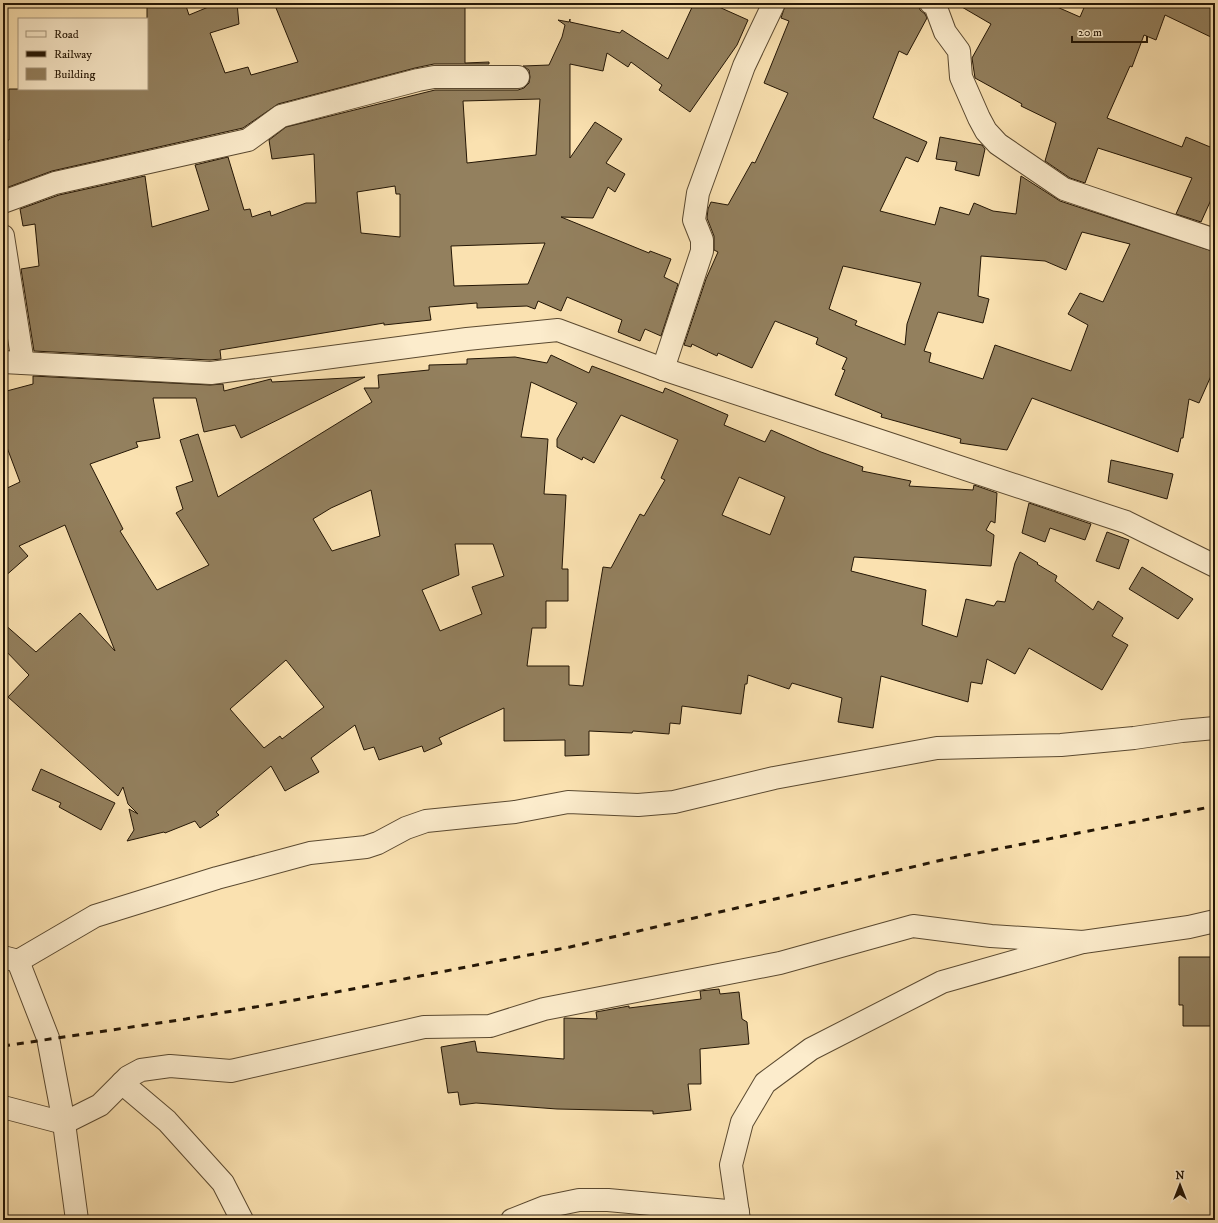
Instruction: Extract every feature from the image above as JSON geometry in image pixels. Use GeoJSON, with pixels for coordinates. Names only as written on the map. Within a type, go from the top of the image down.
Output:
{"type":"FeatureCollection","features":[{"type":"Feature","properties":{"kind":"street"},"geometry":{"type":"LineString","coordinates":[[663,369],[702,251],[702,240],[694,220],[698,193],[744,66],[774,3]]}},
{"type":"Feature","properties":{"kind":"street"},"geometry":{"type":"LineString","coordinates":[[931,3],[935,5],[945,32],[959,51],[962,77],[979,118],[986,131],[998,144],[1064,189],[1215,240]]}},
{"type":"Feature","properties":{"kind":"street"},"geometry":{"type":"LineString","coordinates":[[3,202],[55,183],[248,140],[281,116],[418,80],[434,78],[518,78]]}},
{"type":"Feature","properties":{"kind":"street"},"geometry":{"type":"LineString","coordinates":[[3,236],[13,362],[211,373],[467,339],[558,330],[663,369],[1126,522],[1215,566]]}},
{"type":"Feature","properties":{"kind":"street"},"geometry":{"type":"LineString","coordinates":[[77,1220],[64,1123],[48,1038],[10,959],[95,916],[217,878],[310,853],[366,847],[378,843],[406,828],[426,821],[515,812],[568,802],[638,805],[674,802],[774,778],[937,748],[1061,745],[1215,728]]}},
{"type":"Feature","properties":{"kind":"street"},"geometry":{"type":"LineString","coordinates":[[512,1220],[545,1208],[580,1200],[608,1200],[739,1216],[731,1165],[742,1122],[765,1083],[811,1049],[942,982],[1083,942],[1189,927],[1215,921]]}},
{"type":"Feature","properties":{"kind":"street"},"geometry":{"type":"LineString","coordinates":[[3,1107],[64,1123],[100,1105],[128,1077],[141,1070],[157,1066],[231,1071],[424,1027],[490,1026],[544,1008],[780,963],[913,926],[991,936],[1083,942]]}},
{"type":"Feature","properties":{"kind":"street"},"geometry":{"type":"LineString","coordinates":[[122,1083],[167,1121],[223,1183],[242,1220]]}},
{"type":"Feature","properties":{"kind":"building"},"geometry":{"type":"Polygon","coordinates":[[[147,3],[185,3],[189,15],[218,3],[237,3],[239,24],[210,33],[225,73],[248,67],[251,75],[298,62],[276,8],[288,3],[407,3],[407,7],[465,7],[465,63],[489,62],[489,64],[434,64],[415,68],[278,104],[243,128],[52,171],[3,189],[3,141],[9,140],[9,89],[148,90],[147,3]]]}},
{"type":"Feature","properties":{"kind":"building"},"geometry":{"type":"Polygon","coordinates":[[[694,3],[710,3],[748,20],[737,45],[690,112],[659,90],[662,85],[631,62],[628,67],[607,53],[603,71],[570,64],[570,158],[595,122],[622,139],[606,163],[625,174],[615,192],[608,187],[593,218],[561,217],[649,253],[650,251],[671,259],[664,277],[678,284],[661,336],[645,329],[640,341],[618,332],[622,320],[567,297],[561,311],[538,301],[535,309],[527,306],[477,308],[477,303],[429,307],[431,320],[384,325],[384,323],[220,350],[221,359],[210,360],[34,351],[21,269],[39,266],[35,224],[23,226],[20,209],[59,195],[145,176],[152,227],[209,210],[195,165],[228,157],[244,210],[250,209],[252,217],[270,211],[271,216],[306,203],[316,203],[314,154],[272,159],[269,140],[286,127],[435,90],[518,90],[524,88],[529,83],[530,77],[529,70],[523,66],[549,65],[562,37],[565,25],[558,20],[569,22],[570,19],[570,22],[620,33],[622,30],[668,59],[694,3]],[[540,99],[463,101],[467,163],[536,155],[540,99]],[[395,186],[357,192],[361,233],[400,237],[400,194],[396,194],[395,186]],[[545,243],[451,246],[454,286],[528,284],[545,243]]]}},
{"type":"Feature","properties":{"kind":"building"},"geometry":{"type":"Polygon","coordinates":[[[786,3],[919,3],[920,10],[925,14],[927,18],[907,55],[899,51],[873,118],[927,142],[918,162],[906,157],[880,211],[935,225],[940,207],[969,215],[974,203],[993,211],[1016,214],[1021,176],[1060,201],[1215,252],[1215,367],[1199,403],[1189,399],[1183,438],[1181,438],[1178,452],[1032,398],[1007,450],[960,443],[961,439],[881,417],[882,414],[835,395],[845,370],[842,369],[847,358],[816,344],[818,338],[775,321],[752,368],[718,353],[717,356],[692,344],[691,347],[684,345],[706,279],[718,252],[714,250],[714,236],[707,218],[708,209],[711,202],[728,205],[752,162],[755,163],[788,93],[764,83],[789,21],[781,18],[786,3]],[[1082,232],[1066,270],[1045,261],[981,256],[978,296],[989,299],[983,323],[938,312],[924,351],[931,353],[929,362],[983,379],[995,345],[1071,371],[1088,325],[1068,314],[1080,293],[1103,302],[1130,244],[1082,232]],[[843,266],[829,309],[857,321],[855,325],[905,345],[907,324],[921,283],[843,266]]]}},
{"type":"Feature","properties":{"kind":"building"},"geometry":{"type":"Polygon","coordinates":[[[955,3],[1048,3],[1080,17],[1086,3],[1215,3],[1215,39],[1165,15],[1156,40],[1144,35],[1132,67],[1130,66],[1107,118],[1182,147],[1186,137],[1215,149],[1215,191],[1201,222],[1176,214],[1192,178],[1098,148],[1085,183],[1070,178],[1045,161],[1056,123],[1021,106],[1022,104],[975,78],[972,58],[991,24],[955,3]]]}},
{"type":"Feature","properties":{"kind":"building"},"geometry":{"type":"Polygon","coordinates":[[[940,137],[982,145],[985,149],[979,176],[955,170],[957,162],[936,159],[940,137]]]}},
{"type":"Feature","properties":{"kind":"building"},"geometry":{"type":"Polygon","coordinates":[[[551,355],[589,373],[592,366],[663,393],[665,388],[728,415],[724,425],[765,442],[771,430],[821,452],[863,467],[862,471],[911,481],[909,486],[973,490],[974,485],[997,493],[995,523],[991,521],[986,530],[994,535],[991,566],[854,557],[851,571],[926,590],[922,625],[957,637],[966,599],[994,606],[997,601],[1005,602],[1015,563],[1020,552],[1057,576],[1055,581],[1093,610],[1098,601],[1123,618],[1112,636],[1128,645],[1102,690],[1029,648],[1015,674],[987,659],[982,684],[971,682],[968,702],[881,676],[873,728],[838,722],[842,698],[792,683],[789,689],[748,675],[747,684],[745,684],[741,714],[682,706],[680,724],[670,723],[669,734],[633,731],[632,733],[589,731],[589,755],[565,756],[565,740],[504,741],[504,708],[439,738],[442,744],[424,752],[422,746],[379,760],[374,747],[364,750],[355,725],[311,758],[319,772],[285,791],[271,766],[216,812],[219,815],[200,828],[195,821],[165,833],[127,841],[134,830],[129,809],[138,814],[128,804],[123,787],[118,796],[8,697],[29,675],[3,648],[3,623],[36,652],[80,613],[115,651],[65,525],[19,546],[28,556],[3,578],[3,490],[20,482],[3,437],[3,392],[33,384],[33,376],[210,385],[223,384],[224,391],[271,379],[272,382],[365,377],[241,438],[235,425],[204,432],[196,398],[153,398],[160,438],[136,442],[138,447],[90,464],[123,529],[120,531],[157,590],[209,565],[176,513],[183,509],[176,487],[193,481],[180,440],[198,434],[218,497],[372,402],[364,388],[379,388],[378,375],[429,370],[429,365],[467,364],[467,359],[515,357],[547,363],[551,355]],[[531,382],[521,437],[548,439],[544,494],[566,495],[562,569],[568,569],[568,601],[546,601],[546,628],[532,628],[527,666],[569,666],[569,685],[583,686],[603,567],[611,568],[640,514],[644,516],[665,480],[661,478],[678,440],[621,415],[594,463],[583,457],[582,460],[557,447],[557,439],[577,403],[531,382]],[[739,477],[722,515],[770,535],[785,497],[739,477]],[[371,490],[331,508],[313,519],[332,551],[380,536],[371,490]],[[455,544],[459,575],[422,590],[440,631],[482,614],[472,587],[504,576],[493,544],[455,544]],[[286,660],[230,709],[264,748],[280,736],[282,739],[324,707],[286,660]]]}},
{"type":"Feature","properties":{"kind":"building"},"geometry":{"type":"Polygon","coordinates":[[[1111,460],[1173,474],[1167,499],[1108,482],[1111,460]]]}},
{"type":"Feature","properties":{"kind":"building"},"geometry":{"type":"Polygon","coordinates":[[[1029,503],[1091,524],[1085,540],[1050,528],[1045,542],[1022,533],[1029,503]]]}},
{"type":"Feature","properties":{"kind":"building"},"geometry":{"type":"Polygon","coordinates":[[[1107,532],[1129,540],[1119,569],[1096,561],[1107,532]]]}},
{"type":"Feature","properties":{"kind":"building"},"geometry":{"type":"Polygon","coordinates":[[[1142,567],[1193,599],[1178,619],[1129,589],[1142,567]]]}},
{"type":"Feature","properties":{"kind":"building"},"geometry":{"type":"Polygon","coordinates":[[[41,769],[115,803],[101,830],[59,807],[61,803],[32,790],[41,769]]]}},
{"type":"Feature","properties":{"kind":"building"},"geometry":{"type":"Polygon","coordinates":[[[1179,957],[1215,957],[1215,1026],[1183,1026],[1183,1005],[1179,1005],[1179,957]]]}},
{"type":"Feature","properties":{"kind":"building"},"geometry":{"type":"Polygon","coordinates":[[[719,989],[720,994],[739,992],[742,1019],[747,1022],[749,1044],[700,1049],[701,1084],[688,1084],[691,1110],[653,1114],[653,1111],[557,1109],[476,1103],[460,1105],[458,1092],[448,1093],[441,1047],[475,1041],[477,1052],[564,1059],[564,1018],[597,1019],[596,1012],[629,1006],[629,1008],[701,999],[700,991],[719,989]]]}},
{"type":"Feature","properties":{"kind":"railway"},"geometry":{"type":"LineString","coordinates":[[3,1046],[186,1019],[290,1001],[570,947],[942,860],[1215,806]]}}]}
